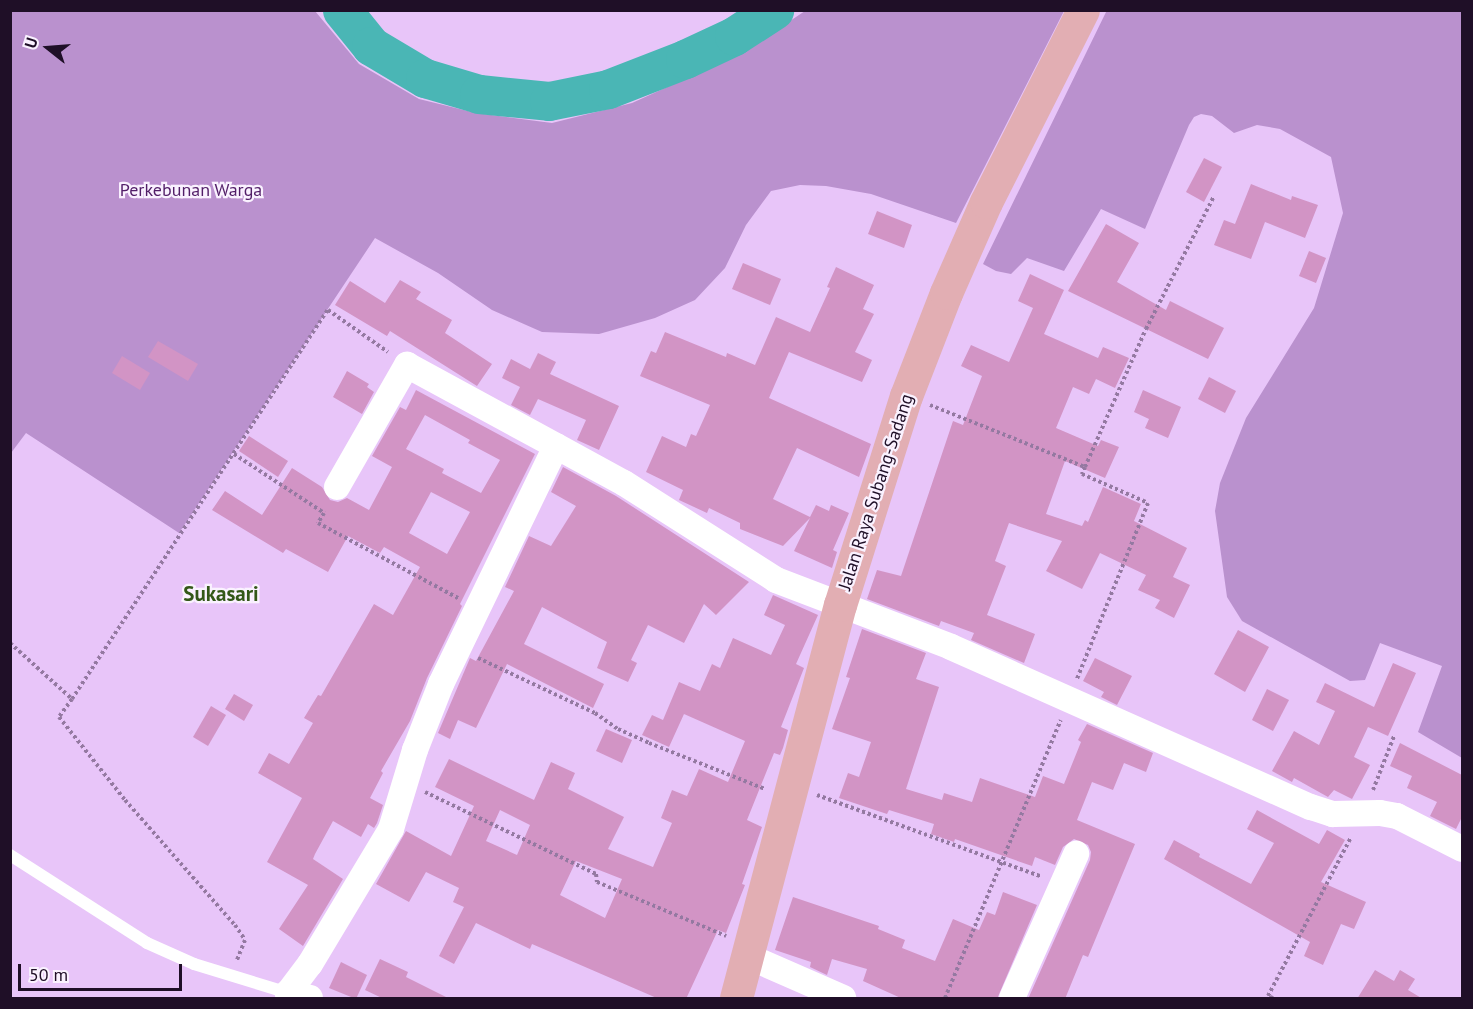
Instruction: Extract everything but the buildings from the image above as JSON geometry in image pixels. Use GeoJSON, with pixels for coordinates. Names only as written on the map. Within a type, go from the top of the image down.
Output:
{"type":"FeatureCollection","features":[{"type":"Feature","properties":{"kind":"main road","name":"Jalan Raya Subang-Sadang"},"geometry":{"type":"LineString","coordinates":[[736,999],[840,605],[906,396],[946,293],[986,202],[1083,10]]}},
{"type":"Feature","properties":{"kind":"street"},"geometry":{"type":"LineString","coordinates":[[336,487],[408,365],[624,483],[776,580],[951,647],[1311,807],[1334,814],[1364,813],[1397,816],[1462,849]]}},
{"type":"Feature","properties":{"kind":"street"},"geometry":{"type":"LineString","coordinates":[[299,996],[310,964],[391,829],[419,739],[459,648],[556,447]]}},
{"type":"Feature","properties":{"kind":"street"},"geometry":{"type":"LineString","coordinates":[[1012,999],[1076,854]]}},
{"type":"Feature","properties":{"kind":"street"},"geometry":{"type":"LineString","coordinates":[[748,951],[843,999]]}},
{"type":"Feature","properties":{"kind":"lane"},"geometry":{"type":"LineString","coordinates":[[10,855],[147,943],[194,964],[299,996]]}},
{"type":"Feature","properties":{"kind":"path"},"geometry":{"type":"LineString","coordinates":[[945,999],[1003,863],[1148,503],[1082,474],[1146,329],[1214,196]]}},
{"type":"Feature","properties":{"kind":"path"},"geometry":{"type":"LineString","coordinates":[[231,975],[245,940],[223,910],[125,800],[59,717],[328,310],[408,365]]}},
{"type":"Feature","properties":{"kind":"path"},"geometry":{"type":"LineString","coordinates":[[906,396],[1085,467]]}},
{"type":"Feature","properties":{"kind":"path"},"geometry":{"type":"LineString","coordinates":[[234,454],[324,513],[318,523],[478,608]]}},
{"type":"Feature","properties":{"kind":"path"},"geometry":{"type":"LineString","coordinates":[[10,643],[72,699]]}},
{"type":"Feature","properties":{"kind":"path"},"geometry":{"type":"LineString","coordinates":[[459,648],[595,713],[618,729],[649,743],[1062,884]]}},
{"type":"Feature","properties":{"kind":"path"},"geometry":{"type":"LineString","coordinates":[[1273,999],[1268,996],[1364,813],[1394,736]]}},
{"type":"Feature","properties":{"kind":"path"},"geometry":{"type":"LineString","coordinates":[[406,781],[596,874],[597,882],[748,951]]}},
{"type":"Feature","properties":{"kind":"green space"},"geometry":{"type":"Polygon","coordinates":[[[1107,10],[1462,11],[1462,758],[1418,732],[1442,666],[1380,643],[1365,680],[1350,681],[1242,621],[1227,597],[1215,511],[1220,483],[1246,418],[1314,308],[1343,213],[1331,157],[1280,129],[1257,125],[1234,133],[1212,116],[1201,114],[1194,117],[1189,125],[1145,229],[1101,209],[1064,271],[1027,258],[1011,274],[996,271],[983,264],[1107,10]]]}},
{"type":"Feature","properties":{"kind":"green space","name":"Perkebunan Warga"},"geometry":{"type":"Polygon","coordinates":[[[11,11],[315,11],[359,64],[419,99],[476,113],[552,123],[632,103],[740,54],[805,11],[1064,11],[956,223],[871,194],[826,186],[800,185],[771,191],[746,225],[725,268],[695,300],[655,318],[599,334],[542,332],[492,310],[438,273],[375,238],[179,533],[26,433],[11,453],[11,11]]]}},
{"type":"Feature","properties":{"kind":"waterway"},"geometry":{"type":"LineString","coordinates":[[342,10],[371,46],[425,78],[479,94],[549,101],[608,89],[685,59],[734,36],[774,10]]}},
{"type":"Feature","properties":{"kind":"district","name":"Sukasari"},"geometry":{"type":"Point","coordinates":[221,594]}}]}
